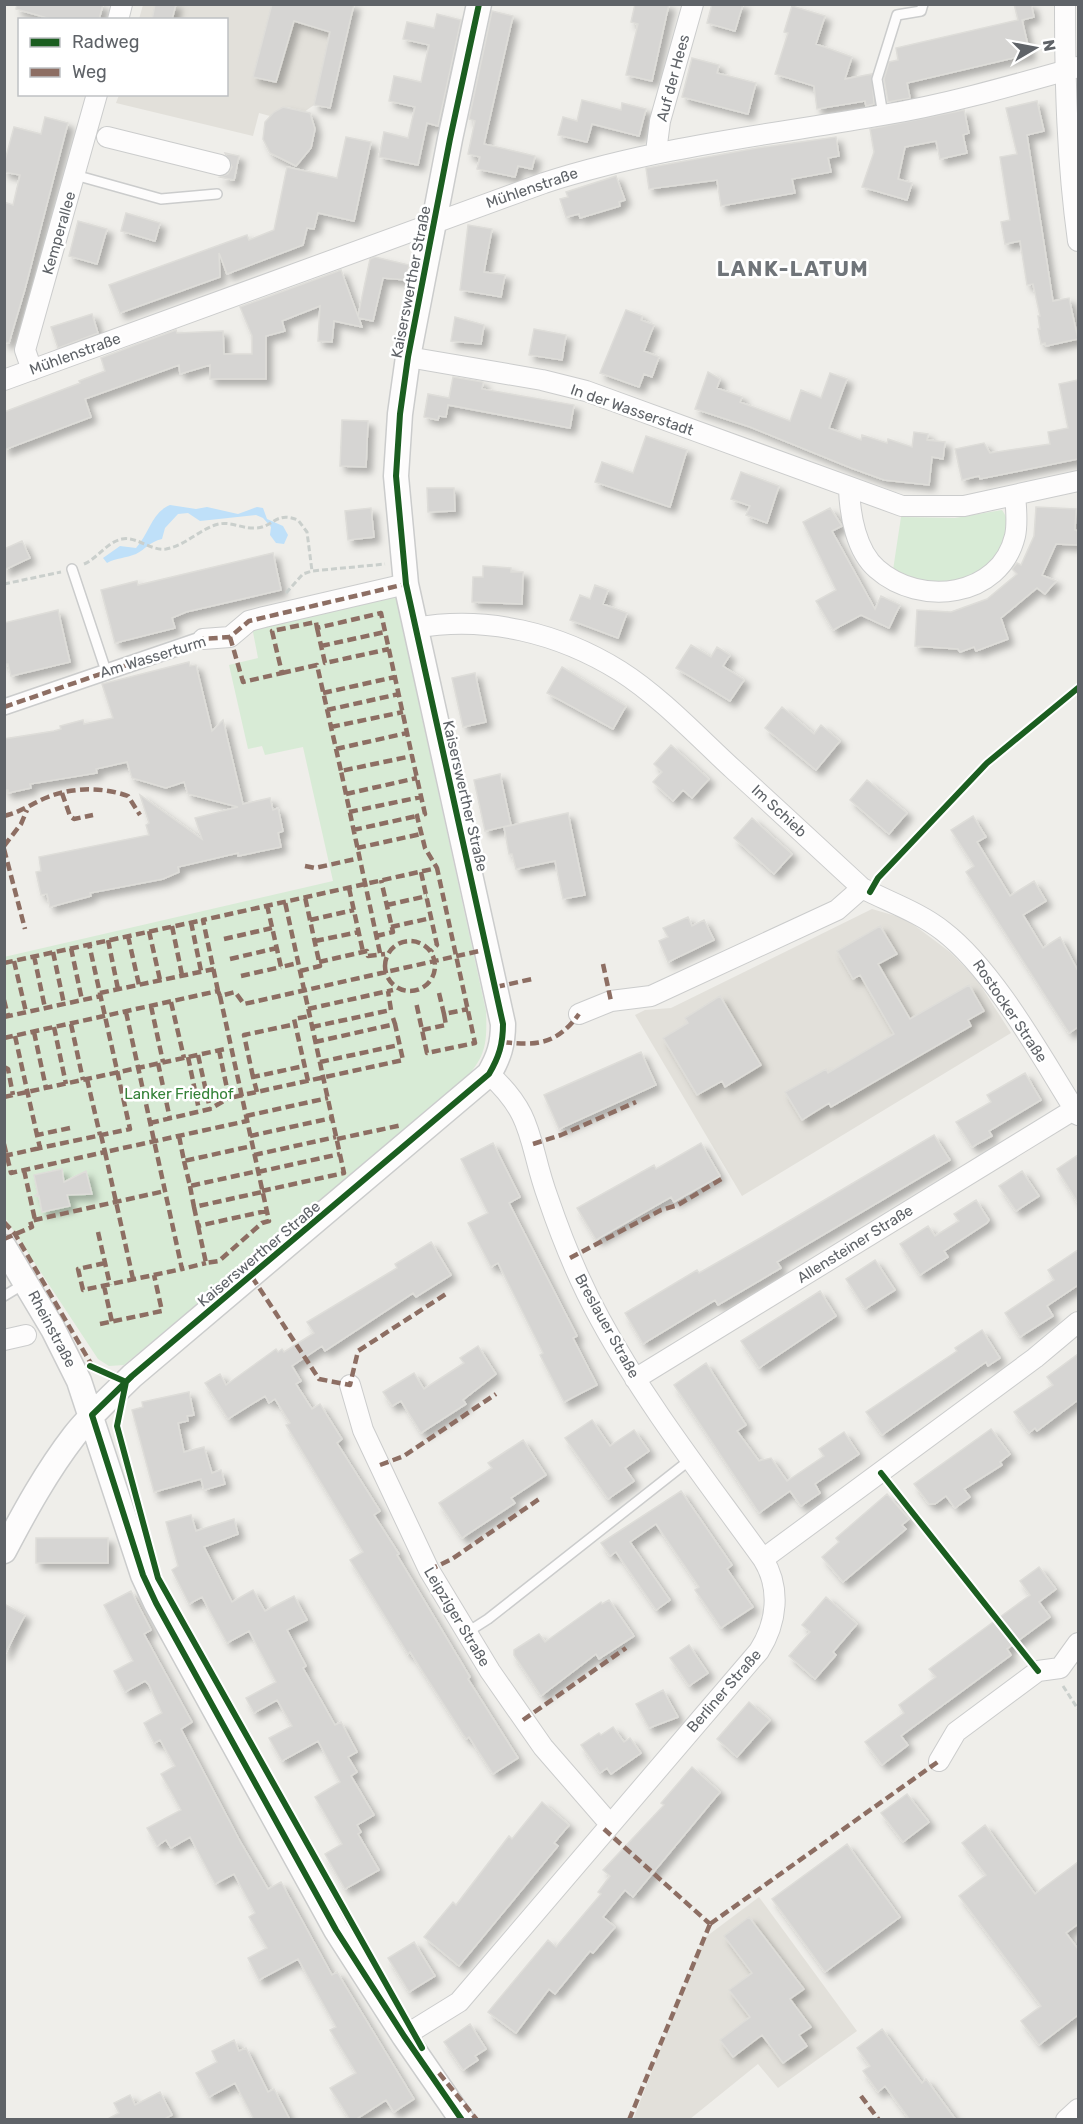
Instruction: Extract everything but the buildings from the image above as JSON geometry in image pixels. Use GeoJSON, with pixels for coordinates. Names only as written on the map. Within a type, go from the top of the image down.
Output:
{"type":"FeatureCollection","features":[{"type":"Feature","properties":{"kind":"street","name":"Kaiserswerther Straße"},"geometry":{"type":"LineString","coordinates":[[4,1551],[28,1505],[59,1456],[92,1415],[132,1376],[489,1074],[498,1059],[503,1042],[503,1024],[404,573],[396,476],[400,414],[408,357],[479,4]]}},
{"type":"Feature","properties":{"kind":"street","name":"Auf der Hees"},"geometry":{"type":"LineString","coordinates":[[656,152],[660,122],[693,4]]}},
{"type":"Feature","properties":{"kind":"street"},"geometry":{"type":"LineString","coordinates":[[1065,4],[1072,69],[1072,198],[1078,240]]}},
{"type":"Feature","properties":{"kind":"street","name":"Mühlenstraße"},"geometry":{"type":"LineString","coordinates":[[4,380],[602,164],[656,152],[883,115],[1072,69]]}},
{"type":"Feature","properties":{"kind":"street","name":"Kemperallee"},"geometry":{"type":"LineString","coordinates":[[32,370],[25,350],[96,96]]}},
{"type":"Feature","properties":{"kind":"street"},"geometry":{"type":"LineString","coordinates":[[107,136],[220,165]]}},
{"type":"Feature","properties":{"kind":"street","name":"In der Wasserstadt"},"geometry":{"type":"LineString","coordinates":[[408,357],[542,380],[586,392],[849,489],[902,506],[932,508],[964,506],[1078,481]]}},
{"type":"Feature","properties":{"kind":"street"},"geometry":{"type":"LineString","coordinates":[[849,489],[853,522],[861,544],[876,568],[912,590],[934,594],[955,592],[974,585],[995,570],[1007,557],[1015,537],[1017,522],[1015,495]]}},
{"type":"Feature","properties":{"kind":"street","name":"Am Wasserturm"},"geometry":{"type":"LineString","coordinates":[[4,707],[202,639],[230,637],[249,621],[404,573]]}},
{"type":"Feature","properties":{"kind":"street","name":"Im Schieb"},"geometry":{"type":"LineString","coordinates":[[415,628],[435,624],[478,623],[524,630],[571,646],[621,672],[679,719],[862,888]]}},
{"type":"Feature","properties":{"kind":"street"},"geometry":{"type":"LineString","coordinates":[[579,1014],[611,1002],[651,996],[837,910],[862,888]]}},
{"type":"Feature","properties":{"kind":"street","name":"Rostocker Straße"},"geometry":{"type":"LineString","coordinates":[[862,888],[912,911],[942,930],[972,955],[1077,1112]]}},
{"type":"Feature","properties":{"kind":"street","name":"Breslauer Straße"},"geometry":{"type":"LineString","coordinates":[[489,1074],[515,1100],[524,1116],[546,1195],[570,1258],[599,1319],[635,1379],[763,1560]]}},
{"type":"Feature","properties":{"kind":"street","name":"Allensteiner Straße"},"geometry":{"type":"LineString","coordinates":[[635,1379],[1077,1112]]}},
{"type":"Feature","properties":{"kind":"street","name":"Rheinstraße"},"geometry":{"type":"LineString","coordinates":[[4,1247],[79,1381],[143,1575],[156,1603],[336,1930],[404,2036],[462,2120]]}},
{"type":"Feature","properties":{"kind":"street"},"geometry":{"type":"LineString","coordinates":[[763,1560],[1035,1358],[1078,1322]]}},
{"type":"Feature","properties":{"kind":"street"},"geometry":{"type":"LineString","coordinates":[[4,1340],[26,1335]]}},
{"type":"Feature","properties":{"kind":"street","name":"Leipziger Straße"},"geometry":{"type":"LineString","coordinates":[[350,1385],[363,1430],[393,1497],[429,1570],[466,1633],[543,1748],[609,1823]]}},
{"type":"Feature","properties":{"kind":"street","name":"Berliner Straße"},"geometry":{"type":"LineString","coordinates":[[404,2036],[459,2002],[609,1823],[759,1651],[770,1634],[775,1609],[772,1574],[763,1560]]}},
{"type":"Feature","properties":{"kind":"street"},"geometry":{"type":"LineString","coordinates":[[939,1761],[956,1732],[1038,1671],[1060,1668],[1078,1642]]}},
{"type":"Feature","properties":{"kind":"street"},"geometry":{"type":"LineString","coordinates":[[1066,2120],[1078,2109]]}},
{"type":"Feature","properties":{"kind":"lane"},"geometry":{"type":"LineString","coordinates":[[883,115],[877,79],[897,15],[921,11],[923,4]]}},
{"type":"Feature","properties":{"kind":"lane"},"geometry":{"type":"LineString","coordinates":[[75,175],[161,199],[217,194]]}},
{"type":"Feature","properties":{"kind":"lane"},"geometry":{"type":"LineString","coordinates":[[72,570],[106,671]]}},
{"type":"Feature","properties":{"kind":"lane"},"geometry":{"type":"LineString","coordinates":[[4,1296],[26,1283]]}},
{"type":"Feature","properties":{"kind":"lane"},"geometry":{"type":"LineString","coordinates":[[466,1633],[488,1619],[691,1459]]}},
{"type":"Feature","properties":{"kind":"path"},"geometry":{"type":"LineString","coordinates":[[138,542],[148,547],[163,549],[176,546],[204,529],[219,524],[257,529],[279,517],[290,517],[302,525],[310,546],[312,571],[404,573]]}},
{"type":"Feature","properties":{"kind":"path"},"geometry":{"type":"LineString","coordinates":[[1060,1668],[1064,1689],[1078,1709]]}},
{"type":"Feature","properties":{"kind":"shaded area"},"geometry":{"type":"Polygon","coordinates":[[[143,5],[336,5],[314,105],[304,112],[287,107],[270,116],[259,113],[253,136],[116,103],[119,96],[228,96],[228,18],[139,18],[143,5]]]}},
{"type":"Feature","properties":{"kind":"shaded area"},"geometry":{"type":"Polygon","coordinates":[[[872,909],[906,919],[950,952],[975,977],[1011,1033],[742,1196],[635,1015],[645,1010],[671,1008],[872,909]]]}},
{"type":"Feature","properties":{"kind":"shaded area"},"geometry":{"type":"Polygon","coordinates":[[[759,1897],[857,2031],[778,2088],[758,2064],[690,2119],[633,2120],[703,1939],[759,1897]]]}},
{"type":"Feature","properties":{"kind":"green space"},"geometry":{"type":"Polygon","coordinates":[[[1002,510],[1008,524],[1005,540],[993,560],[977,573],[947,582],[917,583],[893,570],[901,517],[955,518],[1002,510]]]}},
{"type":"Feature","properties":{"kind":"green space","name":"Lanker Friedhof"},"geometry":{"type":"Polygon","coordinates":[[[395,594],[486,1011],[484,1048],[477,1064],[454,1092],[124,1365],[109,1366],[98,1359],[5,1218],[4,957],[333,881],[303,747],[265,755],[262,746],[248,749],[229,665],[258,658],[252,627],[395,594]]]}},
{"type":"Feature","properties":{"kind":"water"},"geometry":{"type":"Polygon","coordinates":[[[170,505],[196,509],[207,507],[238,514],[257,507],[263,508],[267,519],[283,526],[288,535],[284,544],[276,543],[270,535],[271,527],[263,518],[256,515],[200,521],[188,513],[178,514],[165,528],[162,539],[136,554],[107,563],[103,558],[120,546],[136,548],[155,518],[170,505]]]}},
{"type":"Feature","properties":{"kind":"marked path"},"geometry":{"type":"LineString","coordinates":[[4,707],[203,639],[230,637],[249,621],[406,584]]}},
{"type":"Feature","properties":{"kind":"marked path"},"geometry":{"type":"LineString","coordinates":[[230,637],[243,682],[282,673],[272,631],[316,622],[317,628],[381,613],[412,756]]}},
{"type":"Feature","properties":{"kind":"marked path"},"geometry":{"type":"LineString","coordinates":[[317,628],[325,663],[389,649]]}},
{"type":"Feature","properties":{"kind":"marked path"},"geometry":{"type":"LineString","coordinates":[[321,646],[385,632]]}},
{"type":"Feature","properties":{"kind":"marked path"},"geometry":{"type":"LineString","coordinates":[[282,673],[317,665],[341,771]]}},
{"type":"Feature","properties":{"kind":"marked path"},"geometry":{"type":"LineString","coordinates":[[323,693],[395,677]]}},
{"type":"Feature","properties":{"kind":"marked path"},"geometry":{"type":"LineString","coordinates":[[327,710],[399,694]]}},
{"type":"Feature","properties":{"kind":"marked path"},"geometry":{"type":"LineString","coordinates":[[331,727],[403,712]]}},
{"type":"Feature","properties":{"kind":"marked path"},"geometry":{"type":"LineString","coordinates":[[336,749],[407,733]]}},
{"type":"Feature","properties":{"kind":"marked path"},"geometry":{"type":"LineString","coordinates":[[380,953],[341,771],[412,756],[425,814],[417,816],[425,848],[437,868]]}},
{"type":"Feature","properties":{"kind":"marked path"},"geometry":{"type":"LineString","coordinates":[[346,794],[417,778]]}},
{"type":"Feature","properties":{"kind":"marked path"},"geometry":{"type":"LineString","coordinates":[[4,816],[42,799],[68,791],[88,789],[128,796],[140,815]]}},
{"type":"Feature","properties":{"kind":"marked path"},"geometry":{"type":"LineString","coordinates":[[62,793],[70,816],[74,819],[93,815]]}},
{"type":"Feature","properties":{"kind":"marked path"},"geometry":{"type":"LineString","coordinates":[[349,812],[421,797]]}},
{"type":"Feature","properties":{"kind":"marked path"},"geometry":{"type":"LineString","coordinates":[[4,846],[21,824],[27,810]]}},
{"type":"Feature","properties":{"kind":"marked path"},"geometry":{"type":"LineString","coordinates":[[353,830],[417,816]]}},
{"type":"Feature","properties":{"kind":"marked path"},"geometry":{"type":"LineString","coordinates":[[357,848],[421,834]]}},
{"type":"Feature","properties":{"kind":"marked path"},"geometry":{"type":"LineString","coordinates":[[4,849],[25,929]]}},
{"type":"Feature","properties":{"kind":"marked path"},"geometry":{"type":"LineString","coordinates":[[305,866],[315,868],[360,858]]}},
{"type":"Feature","properties":{"kind":"marked path"},"geometry":{"type":"LineString","coordinates":[[218,991],[203,920],[437,868],[475,1043],[427,1053],[416,1002]]}},
{"type":"Feature","properties":{"kind":"marked path"},"geometry":{"type":"LineString","coordinates":[[421,872],[437,945],[431,951]]}},
{"type":"Feature","properties":{"kind":"marked path"},"geometry":{"type":"LineString","coordinates":[[376,936],[393,932],[381,880]]}},
{"type":"Feature","properties":{"kind":"marked path"},"geometry":{"type":"LineString","coordinates":[[349,888],[363,952]]}},
{"type":"Feature","properties":{"kind":"marked path"},"geometry":{"type":"LineString","coordinates":[[387,905],[427,896]]}},
{"type":"Feature","properties":{"kind":"marked path"},"geometry":{"type":"LineString","coordinates":[[300,971],[320,966],[305,897]]}},
{"type":"Feature","properties":{"kind":"marked path"},"geometry":{"type":"LineString","coordinates":[[262,1191],[344,1173],[285,902]]}},
{"type":"Feature","properties":{"kind":"marked path"},"geometry":{"type":"LineString","coordinates":[[267,905],[281,967],[298,963]]}},
{"type":"Feature","properties":{"kind":"marked path"},"geometry":{"type":"LineString","coordinates":[[310,920],[354,910]]}},
{"type":"Feature","properties":{"kind":"marked path"},"geometry":{"type":"LineString","coordinates":[[391,927],[431,918]]}},
{"type":"Feature","properties":{"kind":"marked path"},"geometry":{"type":"LineString","coordinates":[[4,963],[203,920]]}},
{"type":"Feature","properties":{"kind":"marked path"},"geometry":{"type":"LineString","coordinates":[[191,922],[201,971]]}},
{"type":"Feature","properties":{"kind":"marked path"},"geometry":{"type":"LineString","coordinates":[[172,926],[182,975]]}},
{"type":"Feature","properties":{"kind":"marked path"},"geometry":{"type":"LineString","coordinates":[[224,939],[272,928]]}},
{"type":"Feature","properties":{"kind":"marked path"},"geometry":{"type":"LineString","coordinates":[[149,931],[160,980]]}},
{"type":"Feature","properties":{"kind":"marked path"},"geometry":{"type":"LineString","coordinates":[[315,941],[359,932]]}},
{"type":"Feature","properties":{"kind":"marked path"},"geometry":{"type":"LineString","coordinates":[[128,936],[139,985]]}},
{"type":"Feature","properties":{"kind":"marked path"},"geometry":{"type":"LineString","coordinates":[[108,940],[118,989]]}},
{"type":"Feature","properties":{"kind":"marked path"},"geometry":{"type":"LineString","coordinates":[[405,941],[415,941],[428,948],[435,961],[435,966],[435,971],[428,984],[415,991],[405,991],[396,987],[389,980],[385,971],[385,961],[389,952],[396,945],[405,941]]}},
{"type":"Feature","properties":{"kind":"marked path"},"geometry":{"type":"LineString","coordinates":[[70,1128],[37,1135],[40,1148],[130,1129],[89,944]]}},
{"type":"Feature","properties":{"kind":"marked path"},"geometry":{"type":"LineString","coordinates":[[71,948],[82,1000]]}},
{"type":"Feature","properties":{"kind":"marked path"},"geometry":{"type":"LineString","coordinates":[[230,959],[277,948]]}},
{"type":"Feature","properties":{"kind":"marked path"},"geometry":{"type":"LineString","coordinates":[[4,1038],[218,991],[220,996],[235,992],[244,1004],[488,949]]}},
{"type":"Feature","properties":{"kind":"marked path"},"geometry":{"type":"LineString","coordinates":[[319,962],[367,951],[368,956],[385,954]]}},
{"type":"Feature","properties":{"kind":"marked path"},"geometry":{"type":"LineString","coordinates":[[53,952],[64,1004]]}},
{"type":"Feature","properties":{"kind":"marked path"},"geometry":{"type":"LineString","coordinates":[[34,956],[45,1008]]}},
{"type":"Feature","properties":{"kind":"marked path"},"geometry":{"type":"LineString","coordinates":[[14,961],[26,1012]]}},
{"type":"Feature","properties":{"kind":"marked path"},"geometry":{"type":"LineString","coordinates":[[603,964],[611,1001]]}},
{"type":"Feature","properties":{"kind":"marked path"},"geometry":{"type":"LineString","coordinates":[[241,976],[281,967]]}},
{"type":"Feature","properties":{"kind":"marked path"},"geometry":{"type":"LineString","coordinates":[[100,993],[214,969]]}},
{"type":"Feature","properties":{"kind":"marked path"},"geometry":{"type":"LineString","coordinates":[[496,987],[532,979]]}},
{"type":"Feature","properties":{"kind":"marked path"},"geometry":{"type":"LineString","coordinates":[[308,1009],[393,990]]}},
{"type":"Feature","properties":{"kind":"marked path"},"geometry":{"type":"LineString","coordinates":[[312,1027],[391,1010],[388,991]]}},
{"type":"Feature","properties":{"kind":"marked path"},"geometry":{"type":"LineString","coordinates":[[439,993],[444,1014]]}},
{"type":"Feature","properties":{"kind":"marked path"},"geometry":{"type":"LineString","coordinates":[[4,1017],[101,996]]}},
{"type":"Feature","properties":{"kind":"marked path"},"geometry":{"type":"LineString","coordinates":[[198,1226],[206,1263],[219,1261],[262,1223],[269,1221],[220,996]]}},
{"type":"Feature","properties":{"kind":"marked path"},"geometry":{"type":"LineString","coordinates":[[4,1000],[8,1016]]}},
{"type":"Feature","properties":{"kind":"marked path"},"geometry":{"type":"LineString","coordinates":[[171,1002],[184,1058]]}},
{"type":"Feature","properties":{"kind":"marked path"},"geometry":{"type":"LineString","coordinates":[[151,1006],[163,1062]]}},
{"type":"Feature","properties":{"kind":"marked path"},"geometry":{"type":"LineString","coordinates":[[422,1030],[446,1025],[444,1014],[468,1009]]}},
{"type":"Feature","properties":{"kind":"marked path"},"geometry":{"type":"LineString","coordinates":[[126,1012],[182,1269],[206,1263]]}},
{"type":"Feature","properties":{"kind":"marked path"},"geometry":{"type":"LineString","coordinates":[[503,1042],[527,1044],[546,1041],[563,1032],[579,1014]]}},
{"type":"Feature","properties":{"kind":"marked path"},"geometry":{"type":"LineString","coordinates":[[308,1081],[294,1019],[310,1016]]}},
{"type":"Feature","properties":{"kind":"marked path"},"geometry":{"type":"LineString","coordinates":[[315,1042],[395,1024],[393,1018]]}},
{"type":"Feature","properties":{"kind":"marked path"},"geometry":{"type":"LineString","coordinates":[[71,1024],[83,1080]]}},
{"type":"Feature","properties":{"kind":"marked path"},"geometry":{"type":"LineString","coordinates":[[253,1077],[244,1035],[296,1024]]}},
{"type":"Feature","properties":{"kind":"marked path"},"geometry":{"type":"LineString","coordinates":[[219,1050],[229,1098],[403,1060],[395,1024]]}},
{"type":"Feature","properties":{"kind":"marked path"},"geometry":{"type":"LineString","coordinates":[[54,1027],[66,1084]]}},
{"type":"Feature","properties":{"kind":"marked path"},"geometry":{"type":"LineString","coordinates":[[34,1032],[46,1088]]}},
{"type":"Feature","properties":{"kind":"marked path"},"geometry":{"type":"LineString","coordinates":[[15,1036],[37,1135]]}},
{"type":"Feature","properties":{"kind":"marked path"},"geometry":{"type":"LineString","coordinates":[[320,1062],[399,1045]]}},
{"type":"Feature","properties":{"kind":"marked path"},"geometry":{"type":"LineString","coordinates":[[4,1097],[225,1049]]}},
{"type":"Feature","properties":{"kind":"marked path"},"geometry":{"type":"LineString","coordinates":[[198,1055],[210,1109]]}},
{"type":"Feature","properties":{"kind":"marked path"},"geometry":{"type":"LineString","coordinates":[[188,1057],[199,1110]]}},
{"type":"Feature","properties":{"kind":"marked path"},"geometry":{"type":"LineString","coordinates":[[158,1063],[170,1119]]}},
{"type":"Feature","properties":{"kind":"marked path"},"geometry":{"type":"LineString","coordinates":[[257,1092],[253,1077],[304,1066]]}},
{"type":"Feature","properties":{"kind":"marked path"},"geometry":{"type":"LineString","coordinates":[[4,1067],[8,1069],[13,1095]]}},
{"type":"Feature","properties":{"kind":"marked path"},"geometry":{"type":"LineString","coordinates":[[87,1079],[100,1135]]}},
{"type":"Feature","properties":{"kind":"marked path"},"geometry":{"type":"LineString","coordinates":[[150,1123],[210,1109],[229,1098]]}},
{"type":"Feature","properties":{"kind":"marked path"},"geometry":{"type":"LineString","coordinates":[[246,1116],[328,1098]]}},
{"type":"Feature","properties":{"kind":"marked path"},"geometry":{"type":"LineString","coordinates":[[533,1144],[561,1135],[636,1102]]}},
{"type":"Feature","properties":{"kind":"marked path"},"geometry":{"type":"LineString","coordinates":[[250,1136],[332,1118]]}},
{"type":"Feature","properties":{"kind":"marked path"},"geometry":{"type":"LineString","coordinates":[[133,1279],[105,1152],[247,1121]]}},
{"type":"Feature","properties":{"kind":"marked path"},"geometry":{"type":"LineString","coordinates":[[337,1139],[402,1125]]}},
{"type":"Feature","properties":{"kind":"marked path"},"geometry":{"type":"LineString","coordinates":[[4,1144],[11,1173],[105,1152],[101,1135]]}},
{"type":"Feature","properties":{"kind":"marked path"},"geometry":{"type":"LineString","coordinates":[[179,1136],[184,1161],[252,1146]]}},
{"type":"Feature","properties":{"kind":"marked path"},"geometry":{"type":"LineString","coordinates":[[254,1155],[336,1137]]}},
{"type":"Feature","properties":{"kind":"marked path"},"geometry":{"type":"LineString","coordinates":[[4,1156],[40,1148]]}},
{"type":"Feature","properties":{"kind":"marked path"},"geometry":{"type":"LineString","coordinates":[[258,1172],[340,1154]]}},
{"type":"Feature","properties":{"kind":"marked path"},"geometry":{"type":"LineString","coordinates":[[184,1161],[190,1186],[258,1171]]}},
{"type":"Feature","properties":{"kind":"marked path"},"geometry":{"type":"LineString","coordinates":[[24,1170],[35,1220]]}},
{"type":"Feature","properties":{"kind":"marked path"},"geometry":{"type":"LineString","coordinates":[[570,1258],[661,1210],[678,1205],[723,1178]]}},
{"type":"Feature","properties":{"kind":"marked path"},"geometry":{"type":"LineString","coordinates":[[190,1186],[194,1207],[262,1192]]}},
{"type":"Feature","properties":{"kind":"marked path"},"geometry":{"type":"LineString","coordinates":[[4,1239],[32,1227],[30,1221],[165,1191]]}},
{"type":"Feature","properties":{"kind":"marked path"},"geometry":{"type":"LineString","coordinates":[[194,1207],[198,1226],[266,1211]]}},
{"type":"Feature","properties":{"kind":"marked path"},"geometry":{"type":"LineString","coordinates":[[4,1222],[15,1234],[93,1367]]}},
{"type":"Feature","properties":{"kind":"marked path"},"geometry":{"type":"LineString","coordinates":[[98,1232],[110,1285]]}},
{"type":"Feature","properties":{"kind":"marked path"},"geometry":{"type":"LineString","coordinates":[[105,1263],[78,1269],[83,1290],[182,1269]]}},
{"type":"Feature","properties":{"kind":"marked path"},"geometry":{"type":"LineString","coordinates":[[100,1324],[162,1311],[154,1275]]}},
{"type":"Feature","properties":{"kind":"marked path"},"geometry":{"type":"LineString","coordinates":[[252,1277],[319,1379],[350,1385],[358,1351],[446,1294]]}},
{"type":"Feature","properties":{"kind":"marked path"},"geometry":{"type":"LineString","coordinates":[[104,1286],[112,1322]]}},
{"type":"Feature","properties":{"kind":"marked path"},"geometry":{"type":"LineString","coordinates":[[380,1465],[404,1456],[496,1394]]}},
{"type":"Feature","properties":{"kind":"marked path"},"geometry":{"type":"LineString","coordinates":[[429,1570],[452,1559],[542,1497]]}},
{"type":"Feature","properties":{"kind":"marked path"},"geometry":{"type":"LineString","coordinates":[[523,1720],[626,1648]]}},
{"type":"Feature","properties":{"kind":"marked path"},"geometry":{"type":"LineString","coordinates":[[710,1924],[939,1761]]}},
{"type":"Feature","properties":{"kind":"marked path"},"geometry":{"type":"LineString","coordinates":[[604,1829],[710,1924]]}},
{"type":"Feature","properties":{"kind":"marked path"},"geometry":{"type":"LineString","coordinates":[[629,2120],[710,1924]]}},
{"type":"Feature","properties":{"kind":"marked path"},"geometry":{"type":"LineString","coordinates":[[439,2073],[477,2120]]}},
{"type":"Feature","properties":{"kind":"marked path"},"geometry":{"type":"LineString","coordinates":[[861,2096],[879,2120]]}},
{"type":"Feature","properties":{"kind":"cycle path"},"geometry":{"type":"LineString","coordinates":[[462,2120],[404,2036],[336,1930],[156,1603],[143,1575],[92,1415],[132,1376],[489,1074],[500,1050],[503,1024],[406,584],[396,476],[400,414],[408,357],[450,139],[479,4]]}},
{"type":"Feature","properties":{"kind":"cycle path"},"geometry":{"type":"LineString","coordinates":[[870,892],[878,878],[987,763],[1078,688]]}},
{"type":"Feature","properties":{"kind":"cycle path"},"geometry":{"type":"LineString","coordinates":[[90,1366],[126,1382],[117,1426],[158,1578],[422,2048]]}},
{"type":"Feature","properties":{"kind":"cycle path"},"geometry":{"type":"LineString","coordinates":[[881,1473],[1038,1671]]}},
{"type":"Feature","properties":{"kind":"district","name":"LANK-LATUM"},"geometry":{"type":"Point","coordinates":[793,269]}}]}
